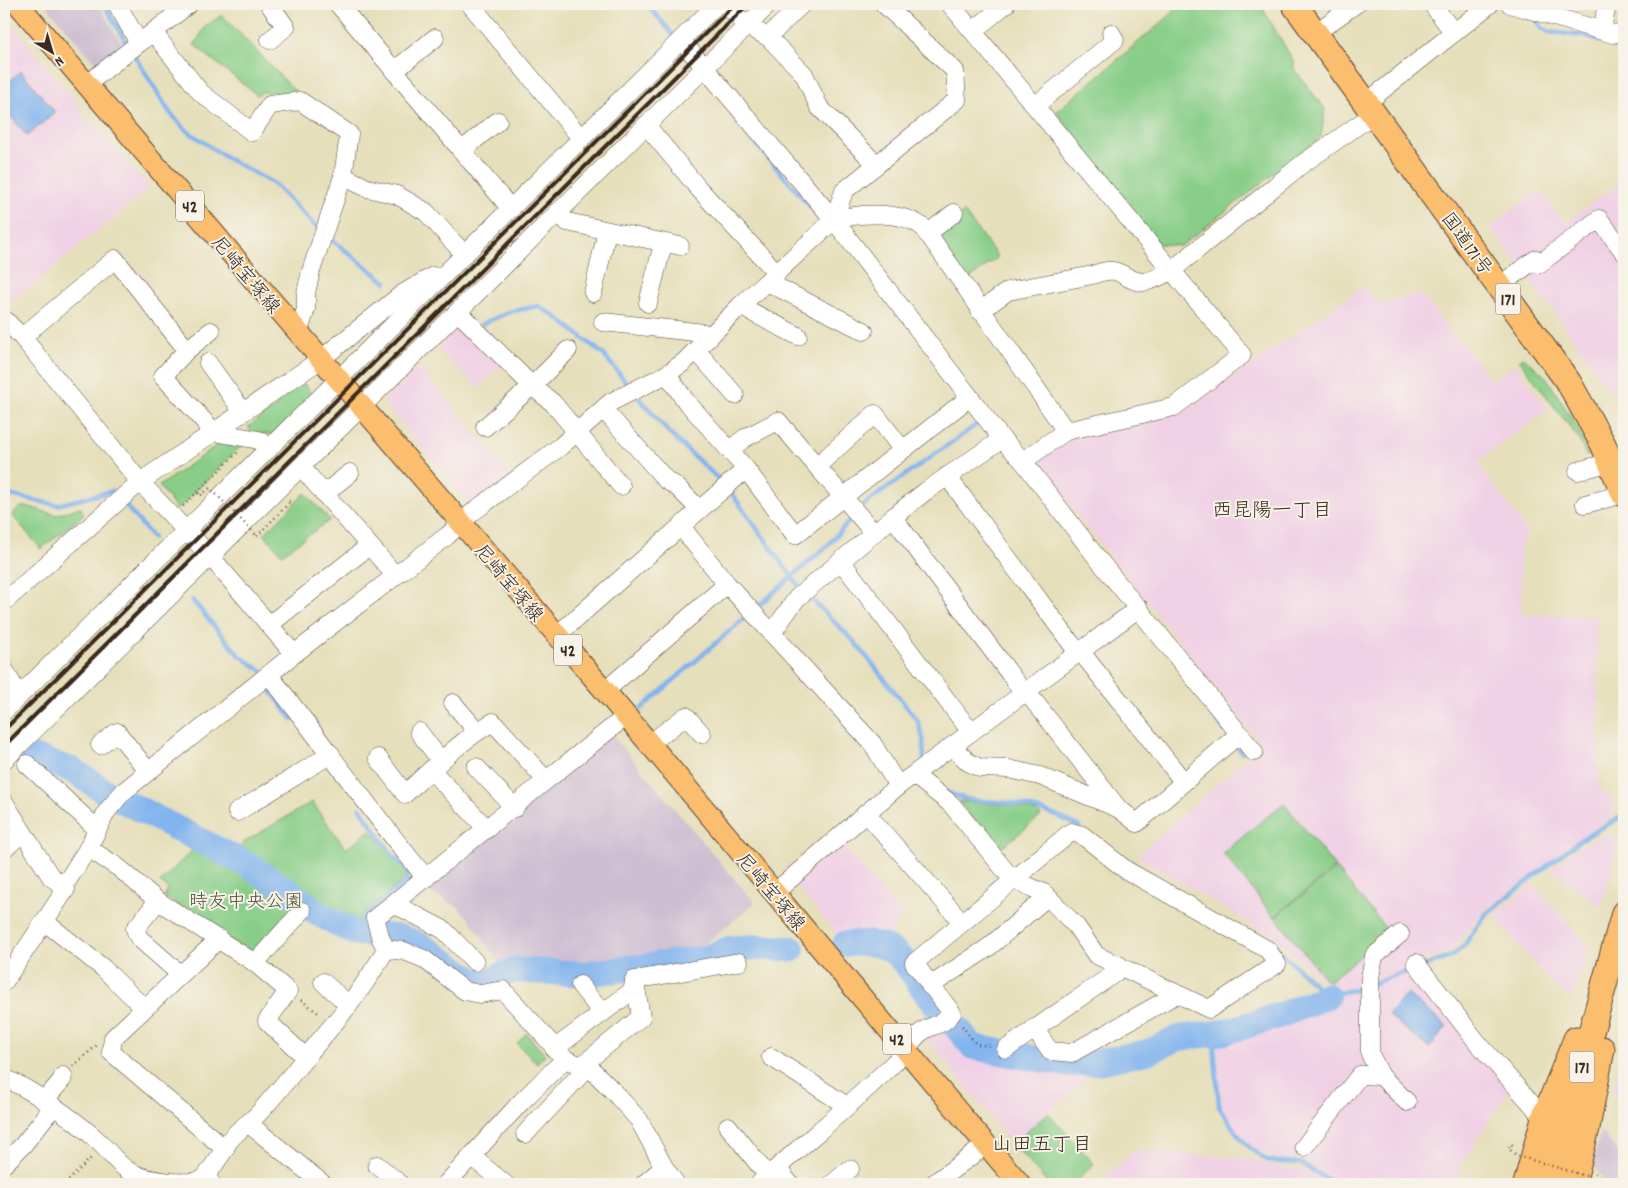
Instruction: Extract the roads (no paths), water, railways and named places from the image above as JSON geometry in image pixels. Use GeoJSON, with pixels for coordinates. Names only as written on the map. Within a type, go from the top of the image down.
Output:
{"type":"FeatureCollection","features":[{"type":"Feature","properties":{"kind":"highway","name":"国道171号"},"geometry":{"type":"LineString","coordinates":[[1294,4],[1568,383],[1611,462],[1624,494]]}},
{"type":"Feature","properties":{"kind":"highway","name":"171"},"geometry":{"type":"LineString","coordinates":[[1550,1184],[1624,913]]}},
{"type":"Feature","properties":{"kind":"highway"},"geometry":{"type":"LineString","coordinates":[[1526,1184],[1544,1118],[1614,950]]}},
{"type":"Feature","properties":{"kind":"highway"},"geometry":{"type":"LineString","coordinates":[[1582,1180],[1587,1128],[1607,1021],[1614,950]]}},
{"type":"Feature","properties":{"kind":"main road","name":"尼崎宝塚線"},"geometry":{"type":"LineString","coordinates":[[18,4],[320,360],[363,406],[1020,1184]]}},
{"type":"Feature","properties":{"kind":"street"},"geometry":{"type":"LineString","coordinates":[[117,4],[139,43],[252,132],[270,105],[300,101],[349,134],[343,176],[323,234],[306,294],[306,310],[298,334]]}},
{"type":"Feature","properties":{"kind":"street"},"geometry":{"type":"LineString","coordinates":[[87,84],[189,4]]}},
{"type":"Feature","properties":{"kind":"street"},"geometry":{"type":"LineString","coordinates":[[269,4],[286,27],[270,40]]}},
{"type":"Feature","properties":{"kind":"street"},"geometry":{"type":"LineString","coordinates":[[338,4],[510,209]]}},
{"type":"Feature","properties":{"kind":"street"},"geometry":{"type":"LineString","coordinates":[[470,4],[581,138]]}},
{"type":"Feature","properties":{"kind":"street"},"geometry":{"type":"LineString","coordinates":[[4,711],[717,4]]}},
{"type":"Feature","properties":{"kind":"street"},"geometry":{"type":"LineString","coordinates":[[726,4],[746,26],[768,37],[804,74],[819,107],[877,164]]}},
{"type":"Feature","properties":{"kind":"street"},"geometry":{"type":"LineString","coordinates":[[4,760],[769,4]]}},
{"type":"Feature","properties":{"kind":"street"},"geometry":{"type":"LineString","coordinates":[[768,37],[802,4]]}},
{"type":"Feature","properties":{"kind":"street"},"geometry":{"type":"LineString","coordinates":[[834,220],[844,191],[957,100],[955,71],[884,4]]}},
{"type":"Feature","properties":{"kind":"street"},"geometry":{"type":"LineString","coordinates":[[973,31],[1006,4]]}},
{"type":"Feature","properties":{"kind":"street"},"geometry":{"type":"LineString","coordinates":[[1315,33],[1356,4]]}},
{"type":"Feature","properties":{"kind":"street"},"geometry":{"type":"LineString","coordinates":[[1432,4],[1454,33]]}},
{"type":"Feature","properties":{"kind":"street"},"geometry":{"type":"LineString","coordinates":[[1510,4],[1614,34],[1624,32]]}},
{"type":"Feature","properties":{"kind":"street"},"geometry":{"type":"LineString","coordinates":[[1602,30],[1607,4]]}},
{"type":"Feature","properties":{"kind":"street"},"geometry":{"type":"LineString","coordinates":[[980,311],[1008,291],[1093,275],[1104,270],[1117,271],[1141,282],[1156,279],[1171,271],[1370,108],[1487,5]]}},
{"type":"Feature","properties":{"kind":"street"},"geometry":{"type":"LineString","coordinates":[[957,6],[973,31],[1034,106],[1242,356],[1174,407],[1066,431],[1023,461]]}},
{"type":"Feature","properties":{"kind":"street"},"geometry":{"type":"LineString","coordinates":[[1034,106],[1115,40],[1111,33]]}},
{"type":"Feature","properties":{"kind":"street"},"geometry":{"type":"LineString","coordinates":[[394,71],[435,38]]}},
{"type":"Feature","properties":{"kind":"street"},"geometry":{"type":"LineString","coordinates":[[681,40],[706,67],[834,220],[1002,438],[1023,461],[1094,554],[1254,752]]}},
{"type":"Feature","properties":{"kind":"street"},"geometry":{"type":"LineString","coordinates":[[461,151],[498,121]]}},
{"type":"Feature","properties":{"kind":"street"},"geometry":{"type":"LineString","coordinates":[[646,125],[772,278],[864,331]]}},
{"type":"Feature","properties":{"kind":"street"},"geometry":{"type":"LineString","coordinates":[[343,176],[367,188],[397,194],[426,212],[458,260]]}},
{"type":"Feature","properties":{"kind":"street"},"geometry":{"type":"LineString","coordinates":[[558,212],[567,222],[671,245],[648,303]]}},
{"type":"Feature","properties":{"kind":"street"},"geometry":{"type":"LineString","coordinates":[[927,234],[954,213]]}},
{"type":"Feature","properties":{"kind":"street"},"geometry":{"type":"LineString","coordinates":[[64,886],[88,848],[107,811],[123,792],[294,654],[462,524],[473,512],[576,433],[603,409],[667,374],[696,350],[740,306],[834,220],[852,215],[884,216],[915,222],[927,234],[1066,431]]}},
{"type":"Feature","properties":{"kind":"street"},"geometry":{"type":"LineString","coordinates":[[1499,286],[1536,260],[1539,264],[1599,219],[1624,252]]}},
{"type":"Feature","properties":{"kind":"street"},"geometry":{"type":"LineString","coordinates":[[593,293],[606,231]]}},
{"type":"Feature","properties":{"kind":"street"},"geometry":{"type":"LineString","coordinates":[[22,337],[115,259],[187,350]]}},
{"type":"Feature","properties":{"kind":"street"},"geometry":{"type":"LineString","coordinates":[[4,602],[140,482],[320,360],[402,294],[458,260]]}},
{"type":"Feature","properties":{"kind":"street"},"geometry":{"type":"LineString","coordinates":[[740,306],[798,336]]}},
{"type":"Feature","properties":{"kind":"street"},"geometry":{"type":"LineString","coordinates":[[458,312],[532,386],[553,403],[621,486]]}},
{"type":"Feature","properties":{"kind":"street"},"geometry":{"type":"LineString","coordinates":[[4,319],[22,337],[140,482],[210,556],[294,654]]}},
{"type":"Feature","properties":{"kind":"street"},"geometry":{"type":"LineString","coordinates":[[603,322],[632,332],[704,333],[708,338]]}},
{"type":"Feature","properties":{"kind":"street"},"geometry":{"type":"LineString","coordinates":[[211,332],[187,350],[163,376],[214,432],[259,440],[269,449]]}},
{"type":"Feature","properties":{"kind":"street"},"geometry":{"type":"LineString","coordinates":[[484,427],[532,386],[568,350]]}},
{"type":"Feature","properties":{"kind":"street"},"geometry":{"type":"LineString","coordinates":[[696,350],[735,395]]}},
{"type":"Feature","properties":{"kind":"street"},"geometry":{"type":"LineString","coordinates":[[208,363],[243,412]]}},
{"type":"Feature","properties":{"kind":"street"},"geometry":{"type":"LineString","coordinates":[[667,374],[686,400],[746,469],[796,535],[970,396]]}},
{"type":"Feature","properties":{"kind":"street"},"geometry":{"type":"LineString","coordinates":[[603,409],[666,480],[676,486],[699,509]]}},
{"type":"Feature","properties":{"kind":"street"},"geometry":{"type":"LineString","coordinates":[[816,466],[875,414],[902,449]]}},
{"type":"Feature","properties":{"kind":"street"},"geometry":{"type":"LineString","coordinates":[[729,450],[745,438],[778,421],[874,533]]}},
{"type":"Feature","properties":{"kind":"street"},"geometry":{"type":"LineString","coordinates":[[772,633],[797,598],[893,516],[1002,438]]}},
{"type":"Feature","properties":{"kind":"street"},"geometry":{"type":"LineString","coordinates":[[1578,471],[1611,462]]}},
{"type":"Feature","properties":{"kind":"street"},"geometry":{"type":"LineString","coordinates":[[301,467],[395,575]]}},
{"type":"Feature","properties":{"kind":"street"},"geometry":{"type":"LineString","coordinates":[[556,636],[682,528],[699,509],[746,469]]}},
{"type":"Feature","properties":{"kind":"street"},"geometry":{"type":"LineString","coordinates":[[324,494],[350,473]]}},
{"type":"Feature","properties":{"kind":"street"},"geometry":{"type":"LineString","coordinates":[[947,476],[1080,653],[1183,781]]}},
{"type":"Feature","properties":{"kind":"street"},"geometry":{"type":"LineString","coordinates":[[1585,504],[1624,494]]}},
{"type":"Feature","properties":{"kind":"street"},"geometry":{"type":"LineString","coordinates":[[893,516],[1025,692],[1118,808]]}},
{"type":"Feature","properties":{"kind":"street"},"geometry":{"type":"LineString","coordinates":[[682,528],[727,584],[872,743],[898,786]]}},
{"type":"Feature","properties":{"kind":"street"},"geometry":{"type":"LineString","coordinates":[[269,625],[369,546]]}},
{"type":"Feature","properties":{"kind":"street"},"geometry":{"type":"LineString","coordinates":[[841,561],[971,732]]}},
{"type":"Feature","properties":{"kind":"street"},"geometry":{"type":"LineString","coordinates":[[605,691],[727,584]]}},
{"type":"Feature","properties":{"kind":"street"},"geometry":{"type":"LineString","coordinates":[[774,893],[898,786],[1139,608]]}},
{"type":"Feature","properties":{"kind":"street"},"geometry":{"type":"LineString","coordinates":[[4,668],[18,696]]}},
{"type":"Feature","properties":{"kind":"street"},"geometry":{"type":"LineString","coordinates":[[269,675],[331,754],[384,827],[426,878]]}},
{"type":"Feature","properties":{"kind":"street"},"geometry":{"type":"LineString","coordinates":[[453,703],[477,732]]}},
{"type":"Feature","properties":{"kind":"street"},"geometry":{"type":"LineString","coordinates":[[648,745],[686,716],[702,734]]}},
{"type":"Feature","properties":{"kind":"street"},"geometry":{"type":"LineString","coordinates":[[386,949],[375,918],[487,828],[515,808],[546,780],[625,717]]}},
{"type":"Feature","properties":{"kind":"street"},"geometry":{"type":"LineString","coordinates":[[378,758],[405,794],[436,765],[477,732],[493,722],[546,780]]}},
{"type":"Feature","properties":{"kind":"street"},"geometry":{"type":"LineString","coordinates":[[100,745],[117,732],[148,771]]}},
{"type":"Feature","properties":{"kind":"street"},"geometry":{"type":"LineString","coordinates":[[419,732],[436,765],[487,828]]}},
{"type":"Feature","properties":{"kind":"street"},"geometry":{"type":"LineString","coordinates":[[952,746],[968,762],[980,768],[1009,769],[1040,776],[1118,808],[1137,822],[1239,734]]}},
{"type":"Feature","properties":{"kind":"street"},"geometry":{"type":"LineString","coordinates":[[236,812],[262,803],[331,754]]}},
{"type":"Feature","properties":{"kind":"street"},"geometry":{"type":"LineString","coordinates":[[27,764],[97,829]]}},
{"type":"Feature","properties":{"kind":"street"},"geometry":{"type":"LineString","coordinates":[[476,767],[515,808]]}},
{"type":"Feature","properties":{"kind":"street"},"geometry":{"type":"LineString","coordinates":[[768,1177],[848,1106],[926,1028],[948,1018],[952,1013],[914,963],[1012,879],[1072,832],[1082,835],[1126,870],[1268,950],[1277,964],[1209,1009],[1096,955],[1076,926],[1047,897],[1012,879],[922,770]]}},
{"type":"Feature","properties":{"kind":"street"},"geometry":{"type":"LineString","coordinates":[[4,802],[51,877],[64,886],[66,890],[4,982]]}},
{"type":"Feature","properties":{"kind":"street"},"geometry":{"type":"LineString","coordinates":[[866,813],[962,922]]}},
{"type":"Feature","properties":{"kind":"street"},"geometry":{"type":"LineString","coordinates":[[4,849],[22,833]]}},
{"type":"Feature","properties":{"kind":"street"},"geometry":{"type":"LineString","coordinates":[[88,848],[119,868],[158,901],[255,963],[288,991],[267,1022],[306,1058]]}},
{"type":"Feature","properties":{"kind":"street"},"geometry":{"type":"LineString","coordinates":[[930,986],[989,947],[1047,897]]}},
{"type":"Feature","properties":{"kind":"street"},"geometry":{"type":"LineString","coordinates":[[158,901],[134,929],[139,938],[180,974]]}},
{"type":"Feature","properties":{"kind":"street"},"geometry":{"type":"LineString","coordinates":[[394,904],[444,930],[474,962]]}},
{"type":"Feature","properties":{"kind":"street"},"geometry":{"type":"LineString","coordinates":[[255,963],[302,911]]}},
{"type":"Feature","properties":{"kind":"street"},"geometry":{"type":"LineString","coordinates":[[45,922],[103,968],[143,1007]]}},
{"type":"Feature","properties":{"kind":"street"},"geometry":{"type":"LineString","coordinates":[[1400,934],[1374,956],[1370,1054],[1380,1076],[1407,1102]]}},
{"type":"Feature","properties":{"kind":"street"},"geometry":{"type":"LineString","coordinates":[[219,939],[143,1007],[112,1038],[111,1052],[225,1149]]}},
{"type":"Feature","properties":{"kind":"street"},"geometry":{"type":"LineString","coordinates":[[4,1078],[49,1104],[103,1146],[127,1170],[148,1182],[208,1182],[225,1149],[226,1143],[249,1124],[306,1058],[369,979],[386,949]]}},
{"type":"Feature","properties":{"kind":"street"},"geometry":{"type":"LineString","coordinates":[[386,949],[404,952],[424,959],[465,991],[480,994],[504,990],[560,1054],[586,1066],[640,1120],[664,1166],[676,1184]]}},
{"type":"Feature","properties":{"kind":"street"},"geometry":{"type":"LineString","coordinates":[[446,1184],[521,1102],[560,1054],[602,1013],[633,989],[634,980],[739,962]]}},
{"type":"Feature","properties":{"kind":"street"},"geometry":{"type":"LineString","coordinates":[[1006,1049],[1115,973],[1119,965]]}},
{"type":"Feature","properties":{"kind":"street"},"geometry":{"type":"LineString","coordinates":[[1420,968],[1477,1042],[1544,1118]]}},
{"type":"Feature","properties":{"kind":"street"},"geometry":{"type":"LineString","coordinates":[[323,982],[349,1005]]}},
{"type":"Feature","properties":{"kind":"street"},"geometry":{"type":"LineString","coordinates":[[580,985],[602,1013]]}},
{"type":"Feature","properties":{"kind":"street"},"geometry":{"type":"LineString","coordinates":[[527,1126],[584,1071],[586,1062],[642,1015],[636,988],[633,989]]}},
{"type":"Feature","properties":{"kind":"street"},"geometry":{"type":"LineString","coordinates":[[1034,1028],[1050,1050],[1072,1053],[1177,994]]}},
{"type":"Feature","properties":{"kind":"street"},"geometry":{"type":"LineString","coordinates":[[771,1057],[848,1106]]}},
{"type":"Feature","properties":{"kind":"street"},"geometry":{"type":"LineString","coordinates":[[1304,1147],[1360,1074],[1380,1076]]}},
{"type":"Feature","properties":{"kind":"street"},"geometry":{"type":"LineString","coordinates":[[4,1164],[23,1145],[49,1104],[63,1076]]}},
{"type":"Feature","properties":{"kind":"street"},"geometry":{"type":"LineString","coordinates":[[249,1124],[323,1184]]}},
{"type":"Feature","properties":{"kind":"street"},"geometry":{"type":"LineString","coordinates":[[728,1126],[768,1177],[790,1184]]}},
{"type":"Feature","properties":{"kind":"street"},"geometry":{"type":"LineString","coordinates":[[933,1184],[986,1145]]}},
{"type":"Feature","properties":{"kind":"street"},"geometry":{"type":"LineString","coordinates":[[472,1157],[505,1184]]}},
{"type":"Feature","properties":{"kind":"street"},"geometry":{"type":"LineString","coordinates":[[377,1165],[400,1184]]}},
{"type":"Feature","properties":{"kind":"street"},"geometry":{"type":"LineString","coordinates":[[644,1184],[664,1166]]}},
{"type":"Feature","properties":{"kind":"street"},"geometry":{"type":"LineString","coordinates":[[832,1184],[850,1169]]}},
{"type":"Feature","properties":{"kind":"water"},"geometry":{"type":"Polygon","coordinates":[[[21,71],[55,112],[27,136],[4,108],[4,86],[21,71]]]}},
{"type":"Feature","properties":{"kind":"water"},"geometry":{"type":"Polygon","coordinates":[[[1407,994],[1447,1027],[1429,1048],[1388,1015],[1407,994]]]}},
{"type":"Feature","properties":{"kind":"waterway"},"geometry":{"type":"LineString","coordinates":[[104,4],[129,47]]}},
{"type":"Feature","properties":{"kind":"waterway"},"geometry":{"type":"LineString","coordinates":[[647,4],[674,36]]}},
{"type":"Feature","properties":{"kind":"waterway"},"geometry":{"type":"LineString","coordinates":[[1534,17],[1541,28],[1550,32],[1585,36],[1618,47],[1624,47]]}},
{"type":"Feature","properties":{"kind":"waterway"},"geometry":{"type":"LineString","coordinates":[[133,53],[170,113],[186,130],[225,157],[274,184],[320,231]]}},
{"type":"Feature","properties":{"kind":"waterway"},"geometry":{"type":"LineString","coordinates":[[733,115],[825,223]]}},
{"type":"Feature","properties":{"kind":"waterway"},"geometry":{"type":"LineString","coordinates":[[328,237],[386,282]]}},
{"type":"Feature","properties":{"kind":"waterway"},"geometry":{"type":"LineString","coordinates":[[482,324],[509,312],[538,306],[555,316],[603,354],[630,387]]}},
{"type":"Feature","properties":{"kind":"waterway"},"geometry":{"type":"LineString","coordinates":[[635,393],[672,436],[724,484]]}},
{"type":"Feature","properties":{"kind":"waterway"},"geometry":{"type":"LineString","coordinates":[[859,508],[982,421]]}},
{"type":"Feature","properties":{"kind":"waterway"},"geometry":{"type":"LineString","coordinates":[[729,490],[801,589]]}},
{"type":"Feature","properties":{"kind":"waterway"},"geometry":{"type":"LineString","coordinates":[[4,494],[57,505],[112,491]]}},
{"type":"Feature","properties":{"kind":"waterway"},"geometry":{"type":"LineString","coordinates":[[126,506],[153,538]]}},
{"type":"Feature","properties":{"kind":"waterway"},"geometry":{"type":"LineString","coordinates":[[755,609],[826,547],[855,515]]}},
{"type":"Feature","properties":{"kind":"waterway"},"geometry":{"type":"LineString","coordinates":[[806,594],[853,640],[918,721],[923,739],[924,760]]}},
{"type":"Feature","properties":{"kind":"waterway"},"geometry":{"type":"LineString","coordinates":[[192,600],[239,655],[263,672]]}},
{"type":"Feature","properties":{"kind":"waterway"},"geometry":{"type":"LineString","coordinates":[[641,709],[749,614]]}},
{"type":"Feature","properties":{"kind":"waterway"},"geometry":{"type":"LineString","coordinates":[[266,685],[293,720]]}},
{"type":"Feature","properties":{"kind":"waterway"},"geometry":{"type":"LineString","coordinates":[[1206,706],[1230,737]]}},
{"type":"Feature","properties":{"kind":"waterway"},"geometry":{"type":"LineString","coordinates":[[1235,744],[1242,752]]}},
{"type":"Feature","properties":{"kind":"waterway"},"geometry":{"type":"LineString","coordinates":[[33,757],[72,770],[106,792],[248,865],[292,893],[319,914],[353,932],[403,938],[422,946],[474,981],[486,983],[513,970],[584,974],[704,959],[729,949],[754,947],[792,949]]}},
{"type":"Feature","properties":{"kind":"waterway"},"geometry":{"type":"LineString","coordinates":[[948,792],[971,800],[1009,803],[1036,809],[1079,827]]}},
{"type":"Feature","properties":{"kind":"waterway"},"geometry":{"type":"LineString","coordinates":[[360,808],[393,856],[408,871],[407,881],[364,916],[362,934]]}},
{"type":"Feature","properties":{"kind":"waterway"},"geometry":{"type":"LineString","coordinates":[[1424,966],[1450,957],[1463,947],[1486,914],[1580,840],[1619,818]]}},
{"type":"Feature","properties":{"kind":"waterway"},"geometry":{"type":"LineString","coordinates":[[1122,857],[1152,875]]}},
{"type":"Feature","properties":{"kind":"waterway"},"geometry":{"type":"LineString","coordinates":[[845,944],[861,943],[882,946],[899,956],[931,998],[973,1047],[1067,1064],[1098,1062],[1148,1052],[1179,1038],[1225,1032],[1281,1015],[1327,996]]}},
{"type":"Feature","properties":{"kind":"waterway"},"geometry":{"type":"LineString","coordinates":[[1275,947],[1327,996],[1367,986]]}},
{"type":"Feature","properties":{"kind":"waterway"},"geometry":{"type":"LineString","coordinates":[[1374,983],[1416,968]]}},
{"type":"Feature","properties":{"kind":"waterway"},"geometry":{"type":"LineString","coordinates":[[1213,1033],[1219,1107],[1238,1135],[1252,1150],[1268,1161],[1300,1163],[1335,1184]]}},
{"type":"Feature","properties":{"kind":"railway"},"geometry":{"type":"LineString","coordinates":[[4,730],[735,4]]}},
{"type":"Feature","properties":{"kind":"railway"},"geometry":{"type":"LineString","coordinates":[[4,746],[748,4]]}},
{"type":"Feature","properties":{"kind":"district","name":"西昆陽一丁目"},"geometry":{"type":"Point","coordinates":[1272,509]}},
{"type":"Feature","properties":{"kind":"district","name":"山田五丁目"},"geometry":{"type":"Point","coordinates":[1042,1143]}},
{"type":"Feature","properties":{"kind":"park label","name":"時友中央公園"},"geometry":{"type":"Point","coordinates":[246,900]}}]}
